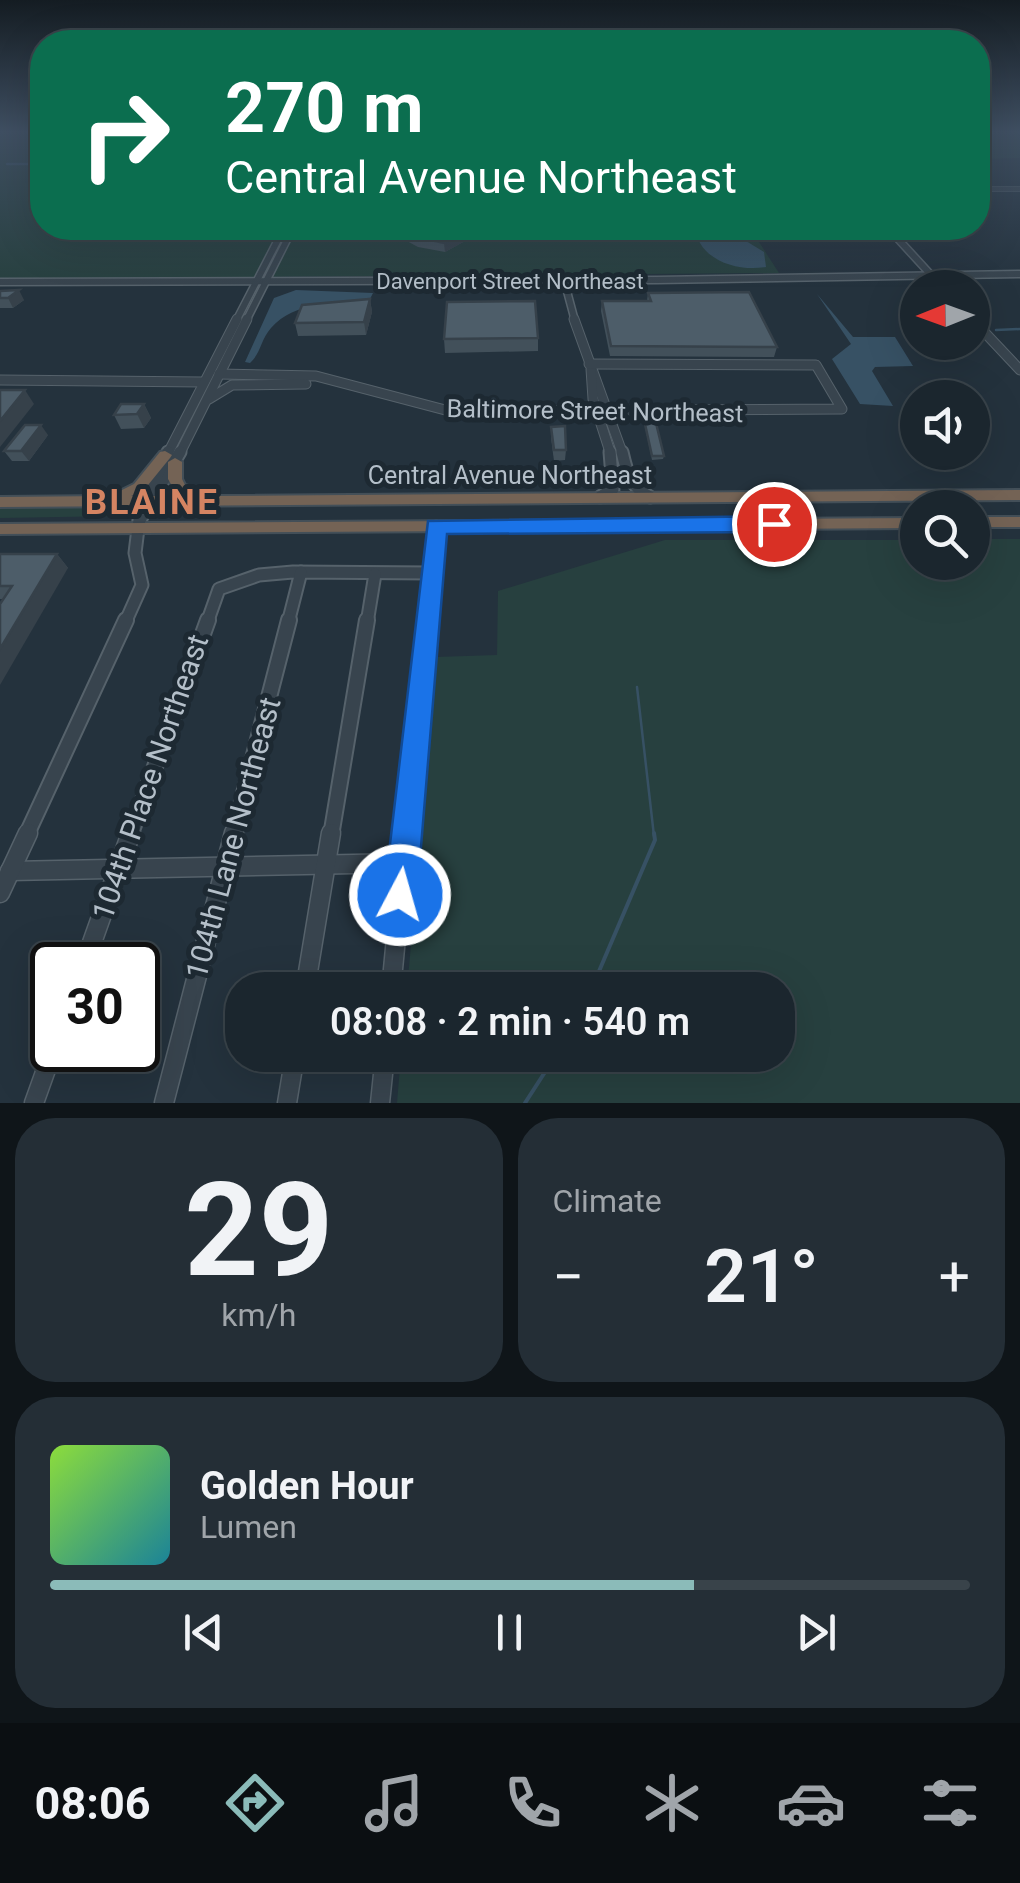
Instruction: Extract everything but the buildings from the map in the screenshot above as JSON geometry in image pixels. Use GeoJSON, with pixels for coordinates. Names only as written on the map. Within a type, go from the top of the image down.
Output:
{"type":"FeatureCollection","features":[{"type":"Feature","properties":{"kind":"highway"},"geometry":{"type":"LineString","coordinates":[[91,502],[118,497],[140,487],[170,459],[175,478],[186,492],[240,500]]}},
{"type":"Feature","properties":{"kind":"highway","name":"Central Avenue Northeast"},"geometry":{"type":"LineString","coordinates":[[0,502],[1020,495]]}},
{"type":"Feature","properties":{"kind":"highway"},"geometry":{"type":"LineString","coordinates":[[990,522],[1020,522]]}},
{"type":"Feature","properties":{"kind":"highway","name":"Central Avenue Northeast"},"geometry":{"type":"LineString","coordinates":[[0,528],[900,523]]}},
{"type":"Feature","properties":{"kind":"street"},"geometry":{"type":"LineString","coordinates":[[990,189],[1020,189]]}},
{"type":"Feature","properties":{"kind":"street"},"geometry":{"type":"LineString","coordinates":[[0,893],[142,585],[134,560],[135,527],[203,382],[278,240]]}},
{"type":"Feature","properties":{"kind":"street"},"geometry":{"type":"LineString","coordinates":[[170,459],[205,402],[288,240]]}},
{"type":"Feature","properties":{"kind":"street"},"geometry":{"type":"LineString","coordinates":[[899,240],[927,270]]}},
{"type":"Feature","properties":{"kind":"street","name":"Davenport Street Northeast"},"geometry":{"type":"LineString","coordinates":[[990,274],[1020,274]]}},
{"type":"Feature","properties":{"kind":"street","name":"Davenport Street Northeast"},"geometry":{"type":"LineString","coordinates":[[0,282],[900,275]]}},
{"type":"Feature","properties":{"kind":"street"},"geometry":{"type":"LineString","coordinates":[[564,280],[574,327],[602,409],[615,481],[613,489],[600,497]]}},
{"type":"Feature","properties":{"kind":"street"},"geometry":{"type":"LineString","coordinates":[[245,324],[273,288],[309,281]]}},
{"type":"Feature","properties":{"kind":"street"},"geometry":{"type":"LineString","coordinates":[[990,338],[1020,370]]}},
{"type":"Feature","properties":{"kind":"street","name":"Baltimore Street Northeast"},"geometry":{"type":"LineString","coordinates":[[219,374],[316,376],[449,411],[602,409],[667,414],[842,409],[816,365],[590,366]]}},
{"type":"Feature","properties":{"kind":"street"},"geometry":{"type":"LineString","coordinates":[[0,380],[203,382]]}},
{"type":"Feature","properties":{"kind":"street","name":"Baltimore Street Northeast"},"geometry":{"type":"LineString","coordinates":[[205,402],[232,386],[350,384]]}},
{"type":"Feature","properties":{"kind":"street"},"geometry":{"type":"LineString","coordinates":[[602,409],[628,477],[636,489],[650,497]]}},
{"type":"Feature","properties":{"kind":"street"},"geometry":{"type":"LineString","coordinates":[[393,972],[436,526]]}},
{"type":"Feature","properties":{"kind":"street"},"geometry":{"type":"LineString","coordinates":[[302,572],[432,573]]}},
{"type":"Feature","properties":{"kind":"street","name":"104th Place Northeast"},"geometry":{"type":"LineString","coordinates":[[92,942],[219,589],[259,575],[302,572]]}},
{"type":"Feature","properties":{"kind":"street","name":"104th Lane Northeast"},"geometry":{"type":"LineString","coordinates":[[164,1103],[302,572]]}},
{"type":"Feature","properties":{"kind":"street"},"geometry":{"type":"LineString","coordinates":[[309,972],[374,574]]}},
{"type":"Feature","properties":{"kind":"street"},"geometry":{"type":"LineString","coordinates":[[10,871],[118,872],[404,863]]}},
{"type":"Feature","properties":{"kind":"street"},"geometry":{"type":"LineString","coordinates":[[34,1103],[45,1072]]}},
{"type":"Feature","properties":{"kind":"street"},"geometry":{"type":"LineString","coordinates":[[287,1103],[292,1072]]}},
{"type":"Feature","properties":{"kind":"street"},"geometry":{"type":"LineString","coordinates":[[380,1103],[383,1072]]}},
{"type":"Feature","properties":{"kind":"green space"},"geometry":{"type":"Polygon","coordinates":[[[0,182],[30,182],[30,240],[758,240],[779,273],[0,279],[0,182]]]}},
{"type":"Feature","properties":{"kind":"green space"},"geometry":{"type":"Polygon","coordinates":[[[102,506],[123,512],[119,516],[0,518],[0,507],[102,506]]]}},
{"type":"Feature","properties":{"kind":"green space"},"geometry":{"type":"Polygon","coordinates":[[[990,539],[1020,539],[1020,1103],[397,1103],[400,1072],[795,1072],[795,972],[409,972],[436,657],[497,655],[498,591],[665,540],[900,540],[900,580],[990,580],[990,539]]]}},
{"type":"Feature","properties":{"kind":"water"},"geometry":{"type":"Polygon","coordinates":[[[699,240],[746,240],[764,252],[766,267],[732,265],[704,248],[699,240]]]}},
{"type":"Feature","properties":{"kind":"water"},"geometry":{"type":"Polygon","coordinates":[[[296,290],[373,293],[370,299],[292,312],[271,328],[254,359],[245,362],[274,298],[296,290]]]}},
{"type":"Feature","properties":{"kind":"water"},"geometry":{"type":"Polygon","coordinates":[[[817,294],[853,337],[895,337],[900,345],[900,360],[909,360],[913,366],[875,367],[872,371],[893,406],[860,404],[832,359],[851,344],[817,294]]]}},
{"type":"Feature","properties":{"kind":"waterway"},"geometry":{"type":"LineString","coordinates":[[996,330],[1020,329]]}},
{"type":"Feature","properties":{"kind":"waterway"},"geometry":{"type":"LineString","coordinates":[[637,687],[654,836]]}},
{"type":"Feature","properties":{"kind":"waterway"},"geometry":{"type":"LineString","coordinates":[[599,972],[655,840],[654,833]]}},
{"type":"Feature","properties":{"kind":"waterway"},"geometry":{"type":"LineString","coordinates":[[525,1103],[545,1072]]}},
{"type":"Feature","properties":{"kind":"district","name":"BLAINE"},"geometry":{"type":"Point","coordinates":[152,502]}},
{"type":"Feature","properties":{"kind":"route"},"geometry":{"type":"LineString","coordinates":[[400,895],[436,526],[774,524]]}}]}
